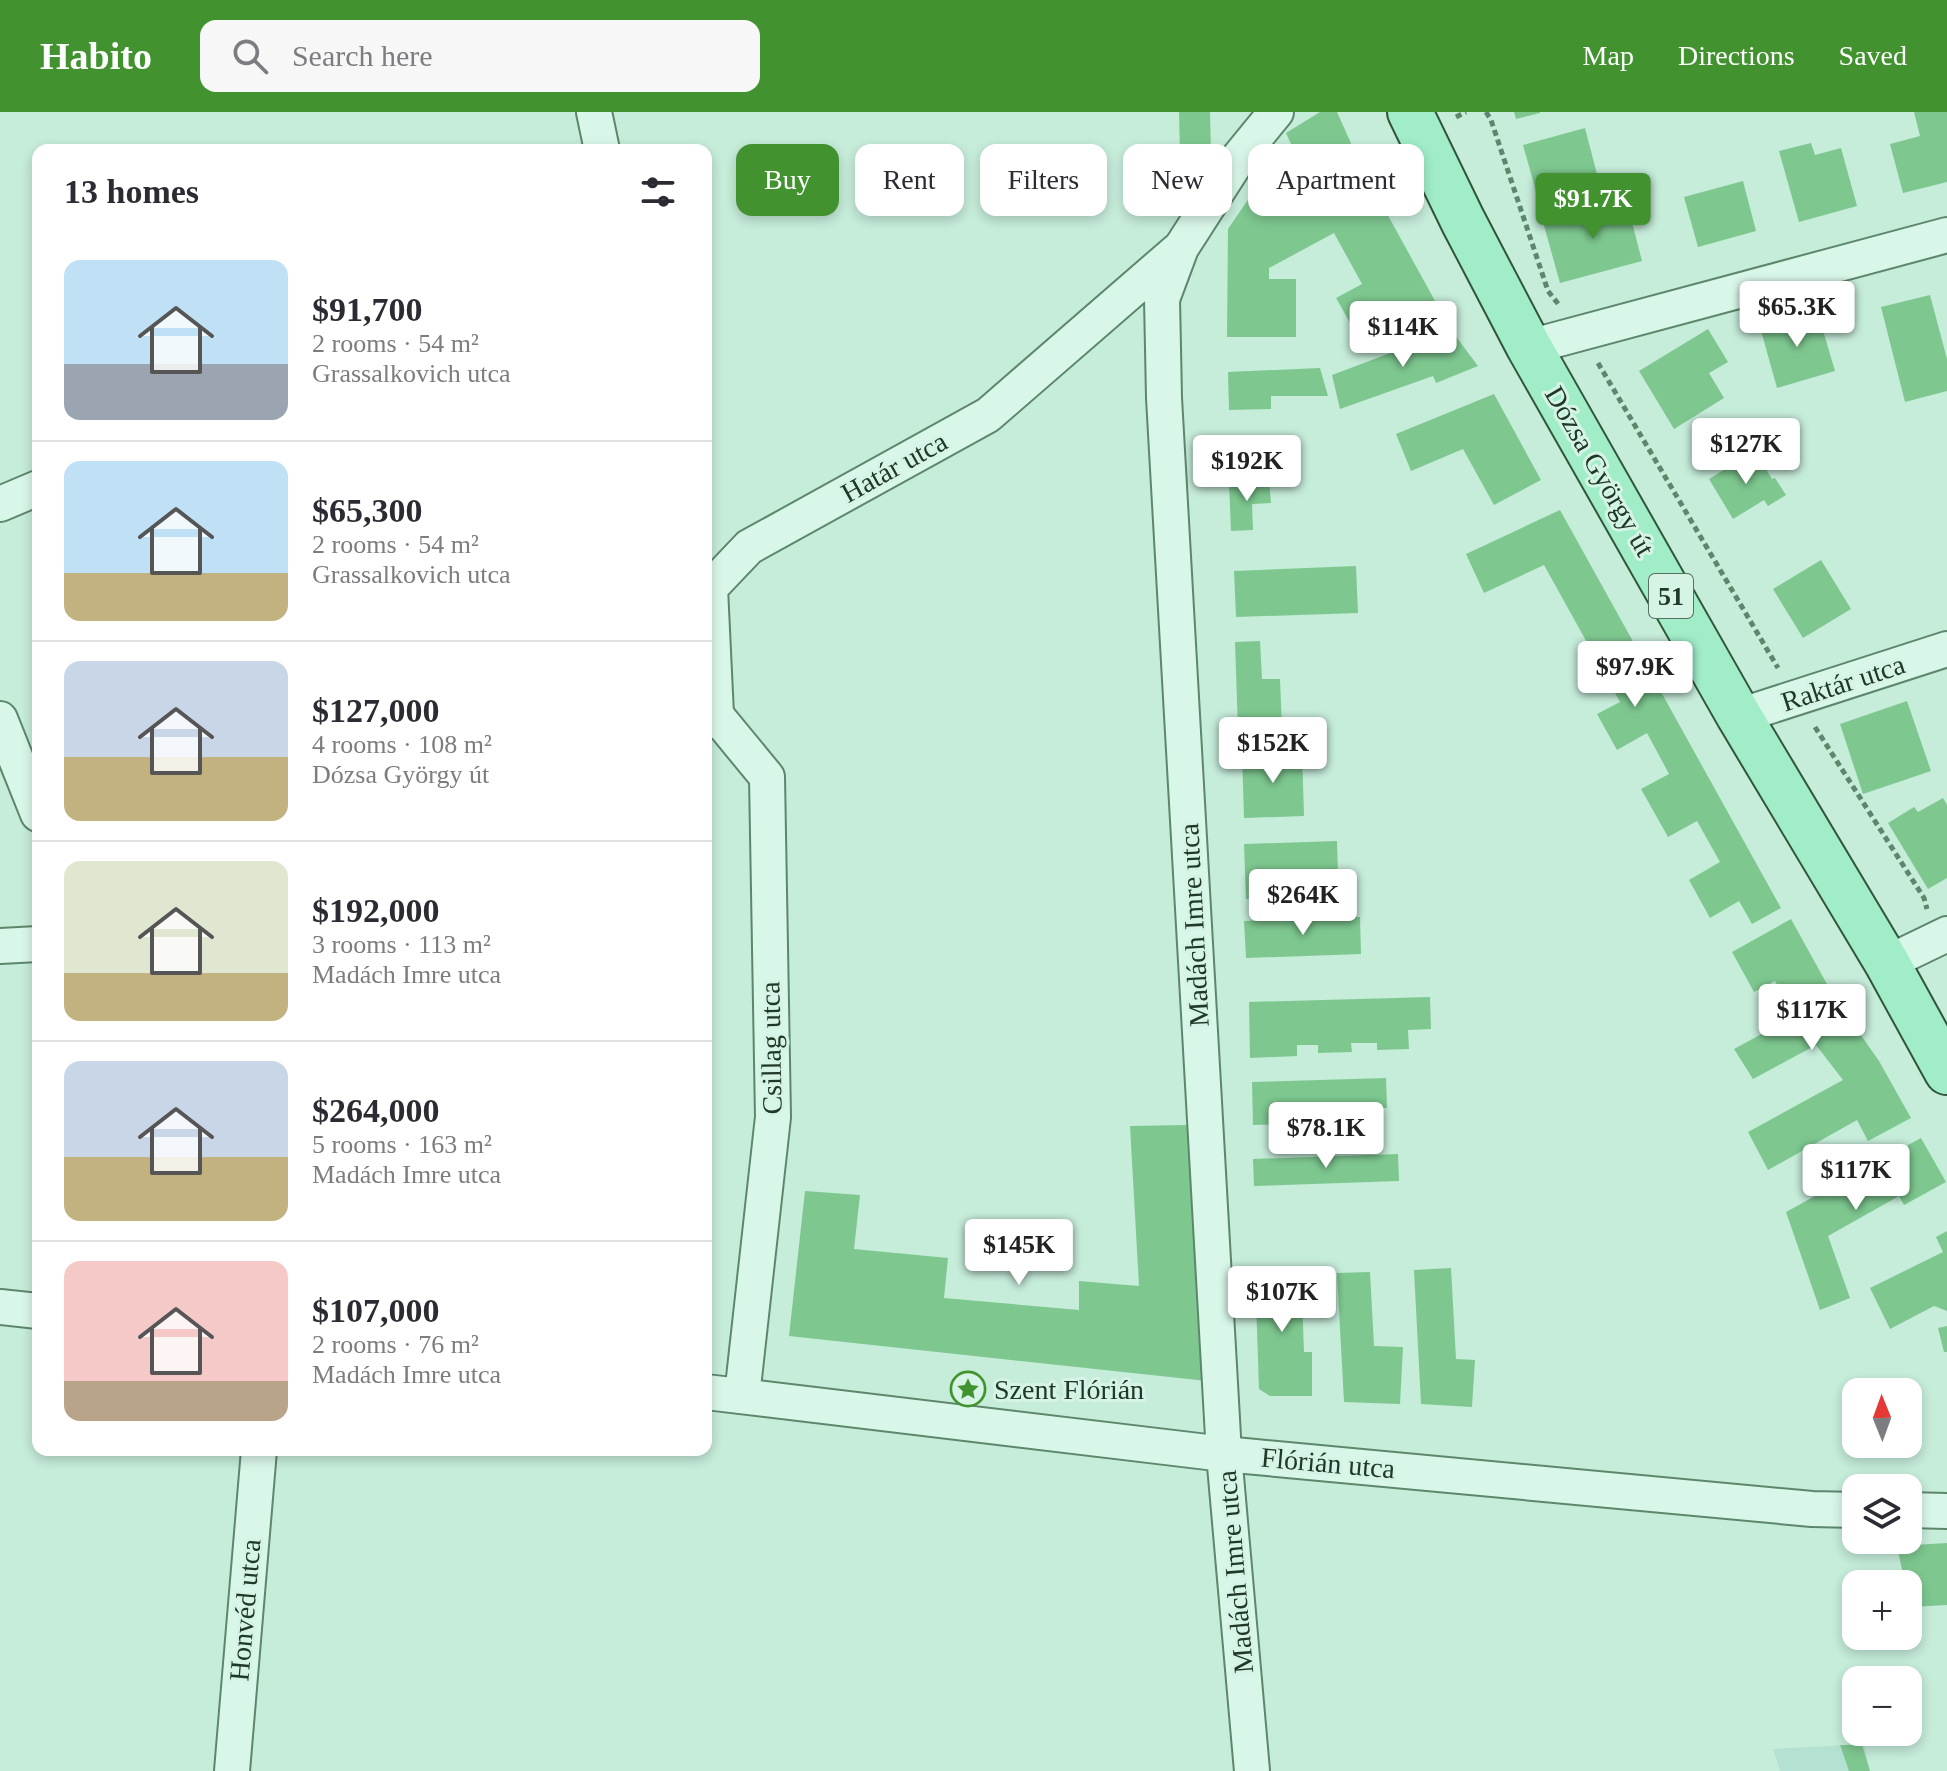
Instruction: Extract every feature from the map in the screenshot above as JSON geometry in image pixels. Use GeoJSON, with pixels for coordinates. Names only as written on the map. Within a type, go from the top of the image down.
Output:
{"type":"FeatureCollection","features":[{"type":"Feature","properties":{"kind":"main road","name":"Dózsa György út"},"geometry":{"type":"LineString","coordinates":[[1410,112],[1529,347],[1739,716],[1887,963],[1947,1072]]}},
{"type":"Feature","properties":{"kind":"street"},"geometry":{"type":"LineString","coordinates":[[594,112],[601,144]]}},
{"type":"Feature","properties":{"kind":"street","name":"Madách Imre utca"},"geometry":{"type":"LineString","coordinates":[[1252,1771],[1224,1454],[1164,398],[1162,299],[1181,248],[1240,156],[1276,112]]}},
{"type":"Feature","properties":{"kind":"street"},"geometry":{"type":"LineString","coordinates":[[1529,347],[1947,235]]}},
{"type":"Feature","properties":{"kind":"street","name":"Határ utca"},"geometry":{"type":"LineString","coordinates":[[712,579],[749,547],[988,415],[1181,248]]}},
{"type":"Feature","properties":{"kind":"street"},"geometry":{"type":"LineString","coordinates":[[0,504],[32,491]]}},
{"type":"Feature","properties":{"kind":"street","name":"Raktár utca"},"geometry":{"type":"LineString","coordinates":[[1739,716],[1947,649]]}},
{"type":"Feature","properties":{"kind":"street"},"geometry":{"type":"LineString","coordinates":[[0,719],[32,799]]}},
{"type":"Feature","properties":{"kind":"street","name":"Csillag utca"},"geometry":{"type":"LineString","coordinates":[[712,720],[767,777],[773,1117],[742,1396]]}},
{"type":"Feature","properties":{"kind":"street"},"geometry":{"type":"LineString","coordinates":[[1887,963],[1941,937]]}},
{"type":"Feature","properties":{"kind":"street"},"geometry":{"type":"LineString","coordinates":[[0,946],[32,944]]}},
{"type":"Feature","properties":{"kind":"street"},"geometry":{"type":"LineString","coordinates":[[0,1307],[32,1310]]}},
{"type":"Feature","properties":{"kind":"street","name":"Flórián utca"},"geometry":{"type":"LineString","coordinates":[[712,1393],[1224,1454],[1796,1508],[1842,1510]]}},
{"type":"Feature","properties":{"kind":"street","name":"Honvéd utca"},"geometry":{"type":"LineString","coordinates":[[232,1771],[258,1456]]}},
{"type":"Feature","properties":{"kind":"street"},"geometry":{"type":"LineString","coordinates":[[1922,1510],[1947,1511]]}},
{"type":"Feature","properties":{"kind":"path"},"geometry":{"type":"LineString","coordinates":[[1486,112],[1548,291],[1581,333],[1797,699],[1924,898],[1941,937]]}},
{"type":"Feature","properties":{"kind":"shaded area"},"geometry":{"type":"Polygon","coordinates":[[[1864,1746],[1870,1771],[1780,1771],[1773,1749],[1864,1746]]]}},
{"type":"Feature","properties":{"kind":"building"},"geometry":{"type":"Polygon","coordinates":[[[1179,112],[1210,112],[1211,144],[1180,144],[1179,112]]]}},
{"type":"Feature","properties":{"kind":"building"},"geometry":{"type":"Polygon","coordinates":[[[1320,112],[1337,112],[1351,144],[1291,144],[1286,133],[1320,112]]]}},
{"type":"Feature","properties":{"kind":"building"},"geometry":{"type":"Polygon","coordinates":[[[1514,112],[1540,112],[1540,113],[1516,119],[1514,112]]]}},
{"type":"Feature","properties":{"kind":"building"},"geometry":{"type":"Polygon","coordinates":[[[1914,112],[1947,112],[1947,182],[1903,193],[1890,144],[1920,136],[1914,112]]]}},
{"type":"Feature","properties":{"kind":"building"},"geometry":{"type":"Polygon","coordinates":[[[1585,128],[1598,178],[1537,195],[1523,145],[1585,128]]]}},
{"type":"Feature","properties":{"kind":"building"},"geometry":{"type":"Polygon","coordinates":[[[1811,143],[1815,155],[1841,148],[1857,206],[1799,222],[1779,151],[1811,143]]]}},
{"type":"Feature","properties":{"kind":"building"},"geometry":{"type":"Polygon","coordinates":[[[1743,181],[1756,231],[1698,247],[1684,197],[1743,181]]]}},
{"type":"Feature","properties":{"kind":"building"},"geometry":{"type":"Polygon","coordinates":[[[1626,199],[1642,261],[1560,283],[1543,222],[1626,199]]]}},
{"type":"Feature","properties":{"kind":"building"},"geometry":{"type":"Polygon","coordinates":[[[1248,200],[1248,216],[1388,216],[1440,310],[1406,329],[1393,306],[1353,328],[1336,298],[1362,284],[1334,233],[1269,268],[1269,279],[1296,279],[1296,337],[1227,337],[1228,229],[1248,200]]]}},
{"type":"Feature","properties":{"kind":"building"},"geometry":{"type":"Polygon","coordinates":[[[1930,295],[1947,359],[1947,391],[1905,402],[1881,307],[1930,295]]]}},
{"type":"Feature","properties":{"kind":"building"},"geometry":{"type":"Polygon","coordinates":[[[1817,310],[1835,371],[1777,388],[1760,327],[1817,310]]]}},
{"type":"Feature","properties":{"kind":"building"},"geometry":{"type":"Polygon","coordinates":[[[1708,329],[1728,362],[1709,373],[1724,398],[1674,429],[1639,371],[1708,329]]]}},
{"type":"Feature","properties":{"kind":"building"},"geometry":{"type":"Polygon","coordinates":[[[1451,330],[1478,366],[1436,383],[1433,376],[1340,409],[1332,375],[1451,330]]]}},
{"type":"Feature","properties":{"kind":"building"},"geometry":{"type":"Polygon","coordinates":[[[1320,368],[1328,396],[1271,396],[1271,409],[1229,410],[1228,372],[1320,368]]]}},
{"type":"Feature","properties":{"kind":"building"},"geometry":{"type":"Polygon","coordinates":[[[1494,394],[1541,480],[1494,505],[1463,449],[1411,471],[1396,434],[1494,394]]]}},
{"type":"Feature","properties":{"kind":"building"},"geometry":{"type":"Polygon","coordinates":[[[1755,451],[1786,495],[1768,506],[1764,500],[1733,519],[1709,479],[1755,451]]]}},
{"type":"Feature","properties":{"kind":"building"},"geometry":{"type":"Polygon","coordinates":[[[1269,481],[1271,503],[1252,504],[1253,530],[1231,531],[1229,483],[1269,481]]]}},
{"type":"Feature","properties":{"kind":"building"},"geometry":{"type":"Polygon","coordinates":[[[1560,510],[1781,908],[1752,924],[1739,901],[1710,918],[1689,880],[1720,862],[1697,821],[1668,837],[1641,789],[1669,774],[1647,733],[1617,750],[1597,714],[1620,702],[1544,565],[1484,593],[1466,554],[1560,510]]]}},
{"type":"Feature","properties":{"kind":"building"},"geometry":{"type":"Polygon","coordinates":[[[1821,560],[1851,609],[1803,638],[1773,589],[1821,560]]]}},
{"type":"Feature","properties":{"kind":"building"},"geometry":{"type":"Polygon","coordinates":[[[1356,566],[1358,613],[1236,617],[1234,571],[1356,566]]]}},
{"type":"Feature","properties":{"kind":"building"},"geometry":{"type":"Polygon","coordinates":[[[1260,641],[1262,679],[1280,679],[1282,729],[1238,730],[1235,642],[1260,641]]]}},
{"type":"Feature","properties":{"kind":"building"},"geometry":{"type":"Polygon","coordinates":[[[1907,701],[1931,771],[1863,794],[1840,724],[1907,701]]]}},
{"type":"Feature","properties":{"kind":"building"},"geometry":{"type":"Polygon","coordinates":[[[1302,752],[1304,816],[1244,818],[1242,754],[1302,752]]]}},
{"type":"Feature","properties":{"kind":"building"},"geometry":{"type":"Polygon","coordinates":[[[1943,798],[1947,805],[1947,878],[1928,889],[1888,823],[1914,807],[1918,812],[1943,798]]]}},
{"type":"Feature","properties":{"kind":"building"},"geometry":{"type":"Polygon","coordinates":[[[1337,841],[1338,875],[1283,877],[1284,898],[1246,899],[1244,844],[1337,841]]]}},
{"type":"Feature","properties":{"kind":"building"},"geometry":{"type":"Polygon","coordinates":[[[1360,917],[1361,954],[1246,958],[1244,921],[1360,917]]]}},
{"type":"Feature","properties":{"kind":"building"},"geometry":{"type":"Polygon","coordinates":[[[1791,919],[1833,995],[1879,1061],[1911,1118],[1868,1141],[1857,1120],[1768,1170],[1748,1132],[1843,1080],[1816,1045],[1753,1079],[1734,1049],[1795,1016],[1775,981],[1754,992],[1732,952],[1791,919]]]}},
{"type":"Feature","properties":{"kind":"building"},"geometry":{"type":"Polygon","coordinates":[[[1430,997],[1431,1029],[1408,1030],[1409,1049],[1377,1050],[1377,1043],[1351,1043],[1352,1052],[1318,1053],[1318,1045],[1297,1045],[1297,1056],[1250,1058],[1249,1002],[1430,997]]]}},
{"type":"Feature","properties":{"kind":"building"},"geometry":{"type":"Polygon","coordinates":[[[1386,1078],[1387,1108],[1322,1110],[1323,1123],[1253,1125],[1252,1082],[1386,1078]]]}},
{"type":"Feature","properties":{"kind":"building"},"geometry":{"type":"Polygon","coordinates":[[[1187,1125],[1207,1381],[789,1336],[805,1191],[860,1195],[854,1249],[948,1258],[944,1298],[1079,1310],[1079,1281],[1139,1286],[1130,1126],[1187,1125]]]}},
{"type":"Feature","properties":{"kind":"building"},"geometry":{"type":"Polygon","coordinates":[[[1921,1138],[1946,1182],[1904,1205],[1899,1196],[1828,1236],[1850,1298],[1820,1310],[1786,1212],[1921,1138]]]}},
{"type":"Feature","properties":{"kind":"building"},"geometry":{"type":"Polygon","coordinates":[[[1398,1154],[1399,1181],[1254,1186],[1253,1159],[1398,1154]]]}},
{"type":"Feature","properties":{"kind":"building"},"geometry":{"type":"Polygon","coordinates":[[[1947,1231],[1947,1311],[1934,1306],[1890,1329],[1870,1288],[1943,1252],[1936,1237],[1947,1231]]]}},
{"type":"Feature","properties":{"kind":"building"},"geometry":{"type":"Polygon","coordinates":[[[1301,1268],[1304,1352],[1312,1352],[1312,1396],[1270,1396],[1259,1389],[1255,1270],[1301,1268]]]}},
{"type":"Feature","properties":{"kind":"building"},"geometry":{"type":"Polygon","coordinates":[[[1451,1268],[1456,1359],[1475,1360],[1472,1407],[1421,1404],[1414,1270],[1451,1268]]]}},
{"type":"Feature","properties":{"kind":"building"},"geometry":{"type":"Polygon","coordinates":[[[1370,1272],[1374,1346],[1403,1347],[1400,1404],[1344,1402],[1337,1273],[1370,1272]]]}},
{"type":"Feature","properties":{"kind":"building"},"geometry":{"type":"Polygon","coordinates":[[[1947,1326],[1947,1352],[1944,1352],[1938,1328],[1947,1326]]]}},
{"type":"Feature","properties":{"kind":"building"},"geometry":{"type":"Polygon","coordinates":[[[1947,1543],[1947,1605],[1922,1606],[1922,1570],[1902,1570],[1899,1554],[1922,1554],[1922,1544],[1947,1543]]]}},
{"type":"Feature","properties":{"kind":"building"},"geometry":{"type":"Polygon","coordinates":[[[1840,1745],[1862,1746],[1870,1771],[1849,1771],[1840,1745]]]}},
{"type":"Feature","properties":{"kind":"place","name":"Szent Flórián"},"geometry":{"type":"Point","coordinates":[968,1389]}}]}
